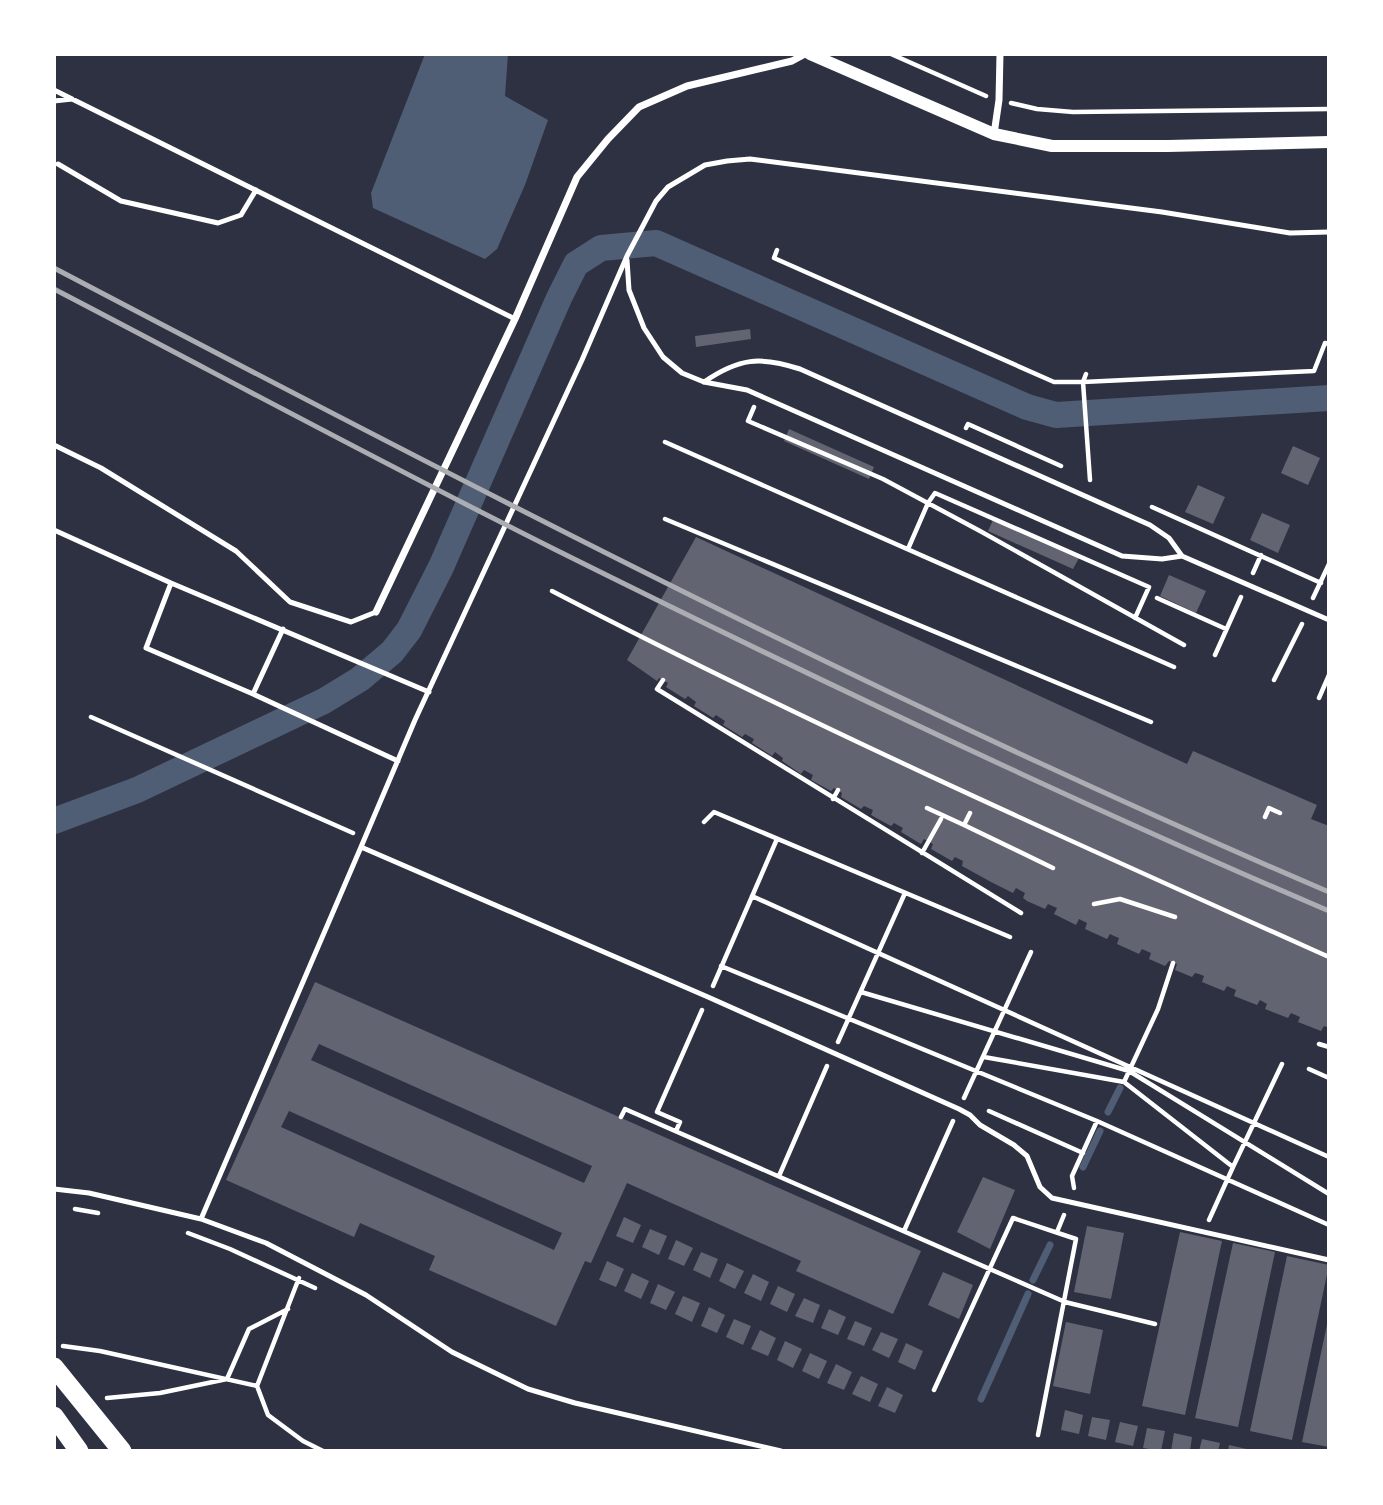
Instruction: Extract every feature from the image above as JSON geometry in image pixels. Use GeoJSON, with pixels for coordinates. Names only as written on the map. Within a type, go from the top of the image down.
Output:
{"type":"FeatureCollection","features":[{"type":"Feature","properties":{"kind":"highway"},"geometry":{"type":"LineString","coordinates":[[54,1367],[121,1451]]}},
{"type":"Feature","properties":{"kind":"highway"},"geometry":{"type":"LineString","coordinates":[[54,1416],[79,1451]]}},
{"type":"Feature","properties":{"kind":"street"},"geometry":{"type":"LineString","coordinates":[[376,611],[515,319],[577,177],[639,107],[687,86],[785,63],[807,54],[994,134],[1052,146],[1329,142]]}},
{"type":"Feature","properties":{"kind":"street"},"geometry":{"type":"LineString","coordinates":[[994,134],[999,100],[1000,54]]}},
{"type":"Feature","properties":{"kind":"lane"},"geometry":{"type":"LineString","coordinates":[[54,90],[515,319]]}},
{"type":"Feature","properties":{"kind":"lane"},"geometry":{"type":"LineString","coordinates":[[54,101],[72,99]]}},
{"type":"Feature","properties":{"kind":"lane"},"geometry":{"type":"LineString","coordinates":[[201,1219],[429,692],[627,256],[656,201],[668,187],[705,165],[750,159],[1162,212],[1290,233],[1329,232]]}},
{"type":"Feature","properties":{"kind":"lane"},"geometry":{"type":"LineString","coordinates":[[58,164],[121,201],[218,223],[241,215],[256,190]]}},
{"type":"Feature","properties":{"kind":"lane"},"geometry":{"type":"LineString","coordinates":[[627,256],[629,290],[644,328],[663,357],[682,373],[704,382],[747,390],[1122,556],[1162,559],[1182,556]]}},
{"type":"Feature","properties":{"kind":"lane"},"geometry":{"type":"LineString","coordinates":[[704,382],[726,367],[753,361],[774,360],[800,369],[1150,525],[1169,538],[1182,556],[1329,620]]}},
{"type":"Feature","properties":{"kind":"lane"},"geometry":{"type":"LineString","coordinates":[[54,445],[123,481],[236,551],[290,602],[351,622],[376,611]]}},
{"type":"Feature","properties":{"kind":"lane"},"geometry":{"type":"LineString","coordinates":[[54,530],[171,583],[429,692]]}},
{"type":"Feature","properties":{"kind":"lane"},"geometry":{"type":"LineString","coordinates":[[171,583],[146,648],[398,761]]}},
{"type":"Feature","properties":{"kind":"lane"},"geometry":{"type":"LineString","coordinates":[[253,694],[283,629]]}},
{"type":"Feature","properties":{"kind":"lane"},"geometry":{"type":"LineString","coordinates":[[361,847],[959,1109],[980,1125],[1014,1144],[1027,1156],[1040,1187],[1052,1198],[1069,1204],[1329,1260]]}},
{"type":"Feature","properties":{"kind":"lane"},"geometry":{"type":"LineString","coordinates":[[54,1189],[89,1193],[201,1219],[266,1243],[366,1295],[452,1352],[528,1389],[575,1403],[781,1451]]}},
{"type":"Feature","properties":{"kind":"path"},"geometry":{"type":"LineString","coordinates":[[891,54],[986,96]]}},
{"type":"Feature","properties":{"kind":"path"},"geometry":{"type":"LineString","coordinates":[[1015,105],[1073,112],[1329,109]]}},
{"type":"Feature","properties":{"kind":"path"},"geometry":{"type":"LineString","coordinates":[[777,250],[774,258],[1054,382],[1314,371],[1325,343],[1329,344]]}},
{"type":"Feature","properties":{"kind":"path"},"geometry":{"type":"LineString","coordinates":[[1086,374],[1083,382],[1090,480],[1102,485]]}},
{"type":"Feature","properties":{"kind":"path"},"geometry":{"type":"LineString","coordinates":[[759,396],[748,421],[883,479],[1184,645]]}},
{"type":"Feature","properties":{"kind":"path"},"geometry":{"type":"LineString","coordinates":[[666,442],[1174,667]]}},
{"type":"Feature","properties":{"kind":"path"},"geometry":{"type":"LineString","coordinates":[[908,549],[935,493],[1149,587],[1135,618]]}},
{"type":"Feature","properties":{"kind":"path"},"geometry":{"type":"LineString","coordinates":[[1151,507],[1321,583]]}},
{"type":"Feature","properties":{"kind":"path"},"geometry":{"type":"LineString","coordinates":[[665,519],[1152,722]]}},
{"type":"Feature","properties":{"kind":"path"},"geometry":{"type":"LineString","coordinates":[[1312,602],[1329,564]]}},
{"type":"Feature","properties":{"kind":"path"},"geometry":{"type":"LineString","coordinates":[[552,592],[853,740],[1329,957]]}},
{"type":"Feature","properties":{"kind":"path"},"geometry":{"type":"LineString","coordinates":[[1157,598],[1225,632],[1215,655]]}},
{"type":"Feature","properties":{"kind":"path"},"geometry":{"type":"LineString","coordinates":[[1274,680],[1303,623]]}},
{"type":"Feature","properties":{"kind":"path"},"geometry":{"type":"LineString","coordinates":[[678,666],[682,658]]}},
{"type":"Feature","properties":{"kind":"path"},"geometry":{"type":"LineString","coordinates":[[1319,698],[1329,675]]}},
{"type":"Feature","properties":{"kind":"path"},"geometry":{"type":"LineString","coordinates":[[663,680],[657,689],[1021,913]]}},
{"type":"Feature","properties":{"kind":"path"},"geometry":{"type":"LineString","coordinates":[[91,717],[365,838]]}},
{"type":"Feature","properties":{"kind":"path"},"geometry":{"type":"LineString","coordinates":[[833,799],[838,790]]}},
{"type":"Feature","properties":{"kind":"path"},"geometry":{"type":"LineString","coordinates":[[927,808],[1054,868]]}},
{"type":"Feature","properties":{"kind":"path"},"geometry":{"type":"LineString","coordinates":[[1265,817],[1269,808],[1280,813]]}},
{"type":"Feature","properties":{"kind":"path"},"geometry":{"type":"LineString","coordinates":[[704,822],[714,813],[1010,937]]}},
{"type":"Feature","properties":{"kind":"path"},"geometry":{"type":"LineString","coordinates":[[964,825],[970,813]]}},
{"type":"Feature","properties":{"kind":"path"},"geometry":{"type":"LineString","coordinates":[[922,853],[941,819]]}},
{"type":"Feature","properties":{"kind":"path"},"geometry":{"type":"LineString","coordinates":[[676,1131],[680,1122],[657,1112],[776,839]]}},
{"type":"Feature","properties":{"kind":"path"},"geometry":{"type":"LineString","coordinates":[[779,1176],[905,893]]}},
{"type":"Feature","properties":{"kind":"path"},"geometry":{"type":"LineString","coordinates":[[752,896],[1329,1157]]}},
{"type":"Feature","properties":{"kind":"path"},"geometry":{"type":"LineString","coordinates":[[1094,904],[1120,899],[1175,917]]}},
{"type":"Feature","properties":{"kind":"path"},"geometry":{"type":"LineString","coordinates":[[1212,915],[1217,906]]}},
{"type":"Feature","properties":{"kind":"path"},"geometry":{"type":"LineString","coordinates":[[904,1231],[1031,952]]}},
{"type":"Feature","properties":{"kind":"path"},"geometry":{"type":"LineString","coordinates":[[1124,1083],[1158,1009],[1173,963]]}},
{"type":"Feature","properties":{"kind":"path"},"geometry":{"type":"LineString","coordinates":[[721,966],[1097,1121],[1329,1225]]}},
{"type":"Feature","properties":{"kind":"path"},"geometry":{"type":"LineString","coordinates":[[861,992],[1130,1069],[1329,1194]]}},
{"type":"Feature","properties":{"kind":"path"},"geometry":{"type":"LineString","coordinates":[[1319,1044],[1329,1047]]}},
{"type":"Feature","properties":{"kind":"path"},"geometry":{"type":"LineString","coordinates":[[984,1057],[1124,1083],[1233,1167]]}},
{"type":"Feature","properties":{"kind":"path"},"geometry":{"type":"LineString","coordinates":[[1205,1233],[1282,1064]]}},
{"type":"Feature","properties":{"kind":"path"},"geometry":{"type":"LineString","coordinates":[[1309,1069],[1329,1078]]}},
{"type":"Feature","properties":{"kind":"path"},"geometry":{"type":"LineString","coordinates":[[621,1117],[625,1109],[1065,1302],[1155,1324]]}},
{"type":"Feature","properties":{"kind":"path"},"geometry":{"type":"LineString","coordinates":[[1057,1232],[1074,1193],[1072,1176],[1097,1121]]}},
{"type":"Feature","properties":{"kind":"path"},"geometry":{"type":"LineString","coordinates":[[67,1207],[104,1214]]}},
{"type":"Feature","properties":{"kind":"path"},"geometry":{"type":"LineString","coordinates":[[934,1390],[1013,1219],[1076,1239],[1038,1435]]}},
{"type":"Feature","properties":{"kind":"path"},"geometry":{"type":"LineString","coordinates":[[186,1232],[324,1292]]}},
{"type":"Feature","properties":{"kind":"path"},"geometry":{"type":"LineString","coordinates":[[305,1264],[257,1385],[268,1415],[303,1441],[323,1451]]}},
{"type":"Feature","properties":{"kind":"path"},"geometry":{"type":"LineString","coordinates":[[227,1379],[250,1329],[288,1309]]}},
{"type":"Feature","properties":{"kind":"path"},"geometry":{"type":"LineString","coordinates":[[54,1344],[100,1351],[257,1385]]}},
{"type":"Feature","properties":{"kind":"path"},"geometry":{"type":"LineString","coordinates":[[94,1400],[160,1393],[227,1379]]}},
{"type":"Feature","properties":{"kind":"water"},"geometry":{"type":"Polygon","coordinates":[[[425,54],[508,54],[505,96],[548,120],[525,185],[497,249],[485,259],[373,208],[371,193],[425,54]]]}},
{"type":"Feature","properties":{"kind":"building"},"geometry":{"type":"Polygon","coordinates":[[[750,329],[751,339],[696,347],[695,336],[750,329]]]}},
{"type":"Feature","properties":{"kind":"building"},"geometry":{"type":"Polygon","coordinates":[[[789,429],[874,467],[869,479],[784,441],[789,429]]]}},
{"type":"Feature","properties":{"kind":"building"},"geometry":{"type":"Polygon","coordinates":[[[1293,446],[1320,458],[1308,485],[1281,473],[1293,446]]]}},
{"type":"Feature","properties":{"kind":"building"},"geometry":{"type":"Polygon","coordinates":[[[1198,485],[1225,497],[1213,524],[1185,512],[1198,485]]]}},
{"type":"Feature","properties":{"kind":"building"},"geometry":{"type":"Polygon","coordinates":[[[1262,513],[1290,525],[1278,553],[1250,540],[1262,513]]]}},
{"type":"Feature","properties":{"kind":"building"},"geometry":{"type":"Polygon","coordinates":[[[993,520],[1079,558],[1073,569],[988,531],[993,520]]]}},
{"type":"Feature","properties":{"kind":"building"},"geometry":{"type":"Polygon","coordinates":[[[696,537],[1187,764],[1193,751],[1317,805],[1311,819],[1329,826],[1329,1028],[1324,1026],[1321,1031],[1298,1022],[1300,1017],[1291,1013],[1288,1018],[1265,1009],[1267,1004],[1260,1000],[1257,1005],[1234,996],[1236,990],[1227,986],[1224,991],[1202,982],[1204,976],[1195,973],[1192,977],[1175,970],[1177,964],[1169,961],[1165,966],[1149,959],[1151,953],[1142,949],[1139,954],[1117,944],[1119,938],[1110,934],[1107,939],[1085,929],[1087,923],[1079,919],[1076,925],[1054,914],[1057,908],[1048,904],[1045,909],[1027,901],[1023,898],[1025,893],[1016,888],[1013,893],[991,882],[962,866],[963,861],[955,857],[952,861],[931,849],[933,844],[924,839],[921,844],[901,832],[903,828],[894,823],[891,826],[871,815],[873,810],[864,806],[861,809],[841,797],[842,793],[834,788],[831,791],[811,780],[813,775],[804,770],[801,774],[782,761],[783,758],[775,752],[772,756],[752,743],[754,739],[745,734],[742,737],[723,725],[725,721],[716,715],[713,718],[694,706],[696,702],[688,696],[685,699],[666,687],[668,683],[659,678],[657,681],[627,660],[696,537]]]}},
{"type":"Feature","properties":{"kind":"building"},"geometry":{"type":"Polygon","coordinates":[[[1169,575],[1206,591],[1196,613],[1160,596],[1169,575]]]}},
{"type":"Feature","properties":{"kind":"building"},"geometry":{"type":"Polygon","coordinates":[[[315,982],[921,1251],[893,1314],[796,1271],[801,1261],[627,1183],[591,1263],[585,1261],[556,1326],[429,1270],[435,1256],[360,1223],[354,1237],[226,1180],[315,982]],[[319,1044],[311,1060],[584,1183],[592,1166],[319,1044]],[[289,1111],[281,1127],[554,1250],[562,1233],[289,1111]]]}},
{"type":"Feature","properties":{"kind":"building"},"geometry":{"type":"Polygon","coordinates":[[[983,1177],[1015,1190],[990,1249],[957,1232],[983,1177]]]}},
{"type":"Feature","properties":{"kind":"building"},"geometry":{"type":"Polygon","coordinates":[[[624,1217],[641,1225],[633,1243],[616,1236],[624,1217]]]}},
{"type":"Feature","properties":{"kind":"building"},"geometry":{"type":"Polygon","coordinates":[[[1087,1226],[1124,1233],[1111,1299],[1074,1292],[1087,1226]]]}},
{"type":"Feature","properties":{"kind":"building"},"geometry":{"type":"Polygon","coordinates":[[[650,1229],[667,1236],[659,1255],[642,1247],[650,1229]]]}},
{"type":"Feature","properties":{"kind":"building"},"geometry":{"type":"Polygon","coordinates":[[[1180,1232],[1222,1241],[1185,1415],[1142,1406],[1180,1232]]]}},
{"type":"Feature","properties":{"kind":"building"},"geometry":{"type":"Polygon","coordinates":[[[676,1240],[693,1248],[684,1266],[668,1259],[676,1240]]]}},
{"type":"Feature","properties":{"kind":"building"},"geometry":{"type":"Polygon","coordinates":[[[1233,1243],[1275,1252],[1238,1427],[1195,1418],[1233,1243]]]}},
{"type":"Feature","properties":{"kind":"building"},"geometry":{"type":"Polygon","coordinates":[[[701,1252],[718,1259],[710,1278],[693,1270],[701,1252]]]}},
{"type":"Feature","properties":{"kind":"building"},"geometry":{"type":"Polygon","coordinates":[[[1287,1256],[1329,1265],[1292,1440],[1250,1431],[1287,1256]]]}},
{"type":"Feature","properties":{"kind":"building"},"geometry":{"type":"Polygon","coordinates":[[[607,1261],[624,1269],[616,1287],[599,1280],[607,1261]]]}},
{"type":"Feature","properties":{"kind":"building"},"geometry":{"type":"Polygon","coordinates":[[[727,1263],[744,1271],[735,1289],[719,1281],[727,1263]]]}},
{"type":"Feature","properties":{"kind":"building"},"geometry":{"type":"Polygon","coordinates":[[[943,1272],[973,1285],[959,1319],[928,1305],[943,1272]]]}},
{"type":"Feature","properties":{"kind":"building"},"geometry":{"type":"Polygon","coordinates":[[[632,1273],[649,1281],[641,1299],[624,1291],[632,1273]]]}},
{"type":"Feature","properties":{"kind":"building"},"geometry":{"type":"Polygon","coordinates":[[[753,1274],[769,1282],[761,1301],[744,1293],[753,1274]]]}},
{"type":"Feature","properties":{"kind":"building"},"geometry":{"type":"Polygon","coordinates":[[[658,1284],[675,1292],[666,1310],[650,1303],[658,1284]]]}},
{"type":"Feature","properties":{"kind":"building"},"geometry":{"type":"Polygon","coordinates":[[[778,1286],[795,1294],[787,1312],[770,1304],[778,1286]]]}},
{"type":"Feature","properties":{"kind":"building"},"geometry":{"type":"Polygon","coordinates":[[[683,1296],[700,1303],[692,1322],[675,1314],[683,1296]]]}},
{"type":"Feature","properties":{"kind":"building"},"geometry":{"type":"Polygon","coordinates":[[[804,1298],[820,1305],[813,1323],[795,1316],[804,1298]]]}},
{"type":"Feature","properties":{"kind":"building"},"geometry":{"type":"Polygon","coordinates":[[[709,1307],[725,1315],[717,1333],[701,1326],[709,1307]]]}},
{"type":"Feature","properties":{"kind":"building"},"geometry":{"type":"Polygon","coordinates":[[[829,1309],[846,1317],[838,1335],[821,1328],[829,1309]]]}},
{"type":"Feature","properties":{"kind":"building"},"geometry":{"type":"Polygon","coordinates":[[[734,1319],[751,1326],[743,1345],[726,1337],[734,1319]]]}},
{"type":"Feature","properties":{"kind":"building"},"geometry":{"type":"Polygon","coordinates":[[[1329,1320],[1329,1447],[1302,1442],[1329,1320]]]}},
{"type":"Feature","properties":{"kind":"building"},"geometry":{"type":"Polygon","coordinates":[[[855,1321],[872,1328],[864,1346],[847,1339],[855,1321]]]}},
{"type":"Feature","properties":{"kind":"building"},"geometry":{"type":"Polygon","coordinates":[[[1066,1322],[1103,1330],[1090,1394],[1053,1386],[1066,1322]]]}},
{"type":"Feature","properties":{"kind":"building"},"geometry":{"type":"Polygon","coordinates":[[[760,1330],[776,1338],[768,1356],[751,1349],[760,1330]]]}},
{"type":"Feature","properties":{"kind":"building"},"geometry":{"type":"Polygon","coordinates":[[[881,1332],[898,1339],[889,1358],[872,1350],[881,1332]]]}},
{"type":"Feature","properties":{"kind":"building"},"geometry":{"type":"Polygon","coordinates":[[[785,1341],[802,1349],[793,1368],[777,1360],[785,1341]]]}},
{"type":"Feature","properties":{"kind":"building"},"geometry":{"type":"Polygon","coordinates":[[[906,1343],[923,1351],[915,1370],[898,1362],[906,1343]]]}},
{"type":"Feature","properties":{"kind":"building"},"geometry":{"type":"Polygon","coordinates":[[[810,1353],[827,1361],[819,1379],[802,1371],[810,1353]]]}},
{"type":"Feature","properties":{"kind":"building"},"geometry":{"type":"Polygon","coordinates":[[[836,1364],[852,1372],[844,1390],[827,1383],[836,1364]]]}},
{"type":"Feature","properties":{"kind":"building"},"geometry":{"type":"Polygon","coordinates":[[[861,1376],[878,1384],[870,1402],[852,1394],[861,1376]]]}},
{"type":"Feature","properties":{"kind":"building"},"geometry":{"type":"Polygon","coordinates":[[[887,1387],[903,1395],[895,1413],[878,1406],[887,1387]]]}},
{"type":"Feature","properties":{"kind":"building"},"geometry":{"type":"Polygon","coordinates":[[[1065,1410],[1083,1415],[1079,1434],[1061,1430],[1065,1410]]]}},
{"type":"Feature","properties":{"kind":"building"},"geometry":{"type":"Polygon","coordinates":[[[1092,1417],[1110,1420],[1106,1440],[1088,1436],[1092,1417]]]}},
{"type":"Feature","properties":{"kind":"building"},"geometry":{"type":"Polygon","coordinates":[[[1120,1422],[1138,1426],[1133,1446],[1115,1442],[1120,1422]]]}},
{"type":"Feature","properties":{"kind":"building"},"geometry":{"type":"Polygon","coordinates":[[[1147,1428],[1165,1431],[1161,1451],[1143,1448],[1147,1428]]]}},
{"type":"Feature","properties":{"kind":"building"},"geometry":{"type":"Polygon","coordinates":[[[1174,1433],[1192,1437],[1190,1451],[1171,1451],[1174,1433]]]}},
{"type":"Feature","properties":{"kind":"building"},"geometry":{"type":"Polygon","coordinates":[[[1202,1439],[1220,1443],[1218,1451],[1199,1451],[1202,1439]]]}},
{"type":"Feature","properties":{"kind":"building"},"geometry":{"type":"Polygon","coordinates":[[[1229,1445],[1251,1450],[1251,1451],[1228,1451],[1229,1445]]]}},
{"type":"Feature","properties":{"kind":"waterway"},"geometry":{"type":"LineString","coordinates":[[54,821],[137,790],[324,701],[360,679],[392,652],[409,630],[441,567],[576,264],[601,248],[656,243],[1027,407],[1056,415],[1329,398]]}},
{"type":"Feature","properties":{"kind":"waterway"},"geometry":{"type":"LineString","coordinates":[[1108,1112],[1120,1088]]}},
{"type":"Feature","properties":{"kind":"waterway"},"geometry":{"type":"LineString","coordinates":[[1083,1167],[1100,1131]]}},
{"type":"Feature","properties":{"kind":"waterway"},"geometry":{"type":"LineString","coordinates":[[1033,1280],[1050,1245]]}},
{"type":"Feature","properties":{"kind":"waterway"},"geometry":{"type":"LineString","coordinates":[[981,1399],[1028,1294]]}},
{"type":"Feature","properties":{"kind":"railway"},"geometry":{"type":"LineString","coordinates":[[54,268],[527,513],[845,671],[1167,821],[1329,892]]}},
{"type":"Feature","properties":{"kind":"railway"},"geometry":{"type":"LineString","coordinates":[[54,289],[491,517],[746,643],[1036,781],[1329,911]]}}]}
